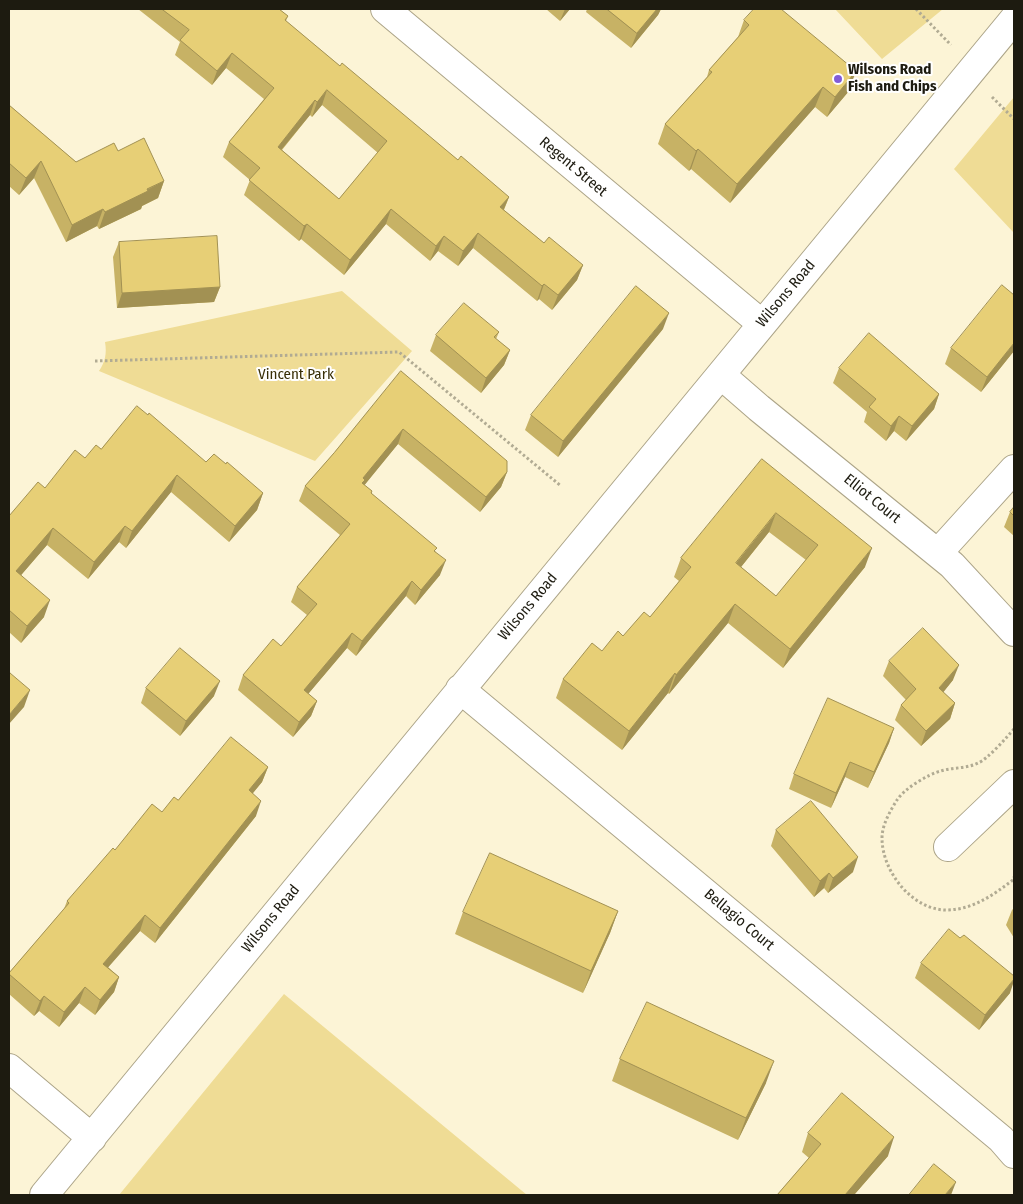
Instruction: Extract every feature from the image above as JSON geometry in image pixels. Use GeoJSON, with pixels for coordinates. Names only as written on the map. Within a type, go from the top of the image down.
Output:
{"type":"FeatureCollection","features":[{"type":"Feature","properties":{"kind":"street","name":"Regent Street"},"geometry":{"type":"LineString","coordinates":[[385,9],[762,324]]}},
{"type":"Feature","properties":{"kind":"street","name":"Wilsons Road"},"geometry":{"type":"LineString","coordinates":[[44,1195],[1014,19]]}},
{"type":"Feature","properties":{"kind":"street","name":"Elliot Court"},"geometry":{"type":"LineString","coordinates":[[721,375],[952,565],[1014,632]]}},
{"type":"Feature","properties":{"kind":"street"},"geometry":{"type":"LineString","coordinates":[[938,553],[1014,470]]}},
{"type":"Feature","properties":{"kind":"street","name":"Bellagio Court"},"geometry":{"type":"LineString","coordinates":[[460,689],[1001,1139],[1014,1154]]}},
{"type":"Feature","properties":{"kind":"street"},"geometry":{"type":"LineString","coordinates":[[948,847],[1014,784]]}},
{"type":"Feature","properties":{"kind":"street"},"geometry":{"type":"LineString","coordinates":[[9,1068],[92,1138]]}},
{"type":"Feature","properties":{"kind":"path"},"geometry":{"type":"LineString","coordinates":[[95,361],[399,352],[561,486]]}},
{"type":"Feature","properties":{"kind":"green space"},"geometry":{"type":"Polygon","coordinates":[[[835,9],[943,9],[882,59],[835,9]]]}},
{"type":"Feature","properties":{"kind":"green space"},"geometry":{"type":"Polygon","coordinates":[[[1014,97],[1014,233],[954,169],[1014,97]]]}},
{"type":"Feature","properties":{"kind":"green space","name":"Vincent Park"},"geometry":{"type":"Polygon","coordinates":[[[342,291],[412,351],[315,461],[99,371],[105,358],[105,342],[342,291]]]}},
{"type":"Feature","properties":{"kind":"green space"},"geometry":{"type":"Polygon","coordinates":[[[284,994],[527,1195],[119,1195],[284,994]]]}},
{"type":"Feature","properties":{"kind":"building"},"geometry":{"type":"Polygon","coordinates":[[[162,9],[279,9],[288,16],[285,20],[340,66],[342,63],[458,160],[461,156],[509,197],[500,207],[544,243],[549,237],[583,265],[558,295],[544,284],[542,286],[478,233],[463,251],[444,236],[436,246],[391,209],[350,260],[307,224],[304,226],[249,180],[260,168],[229,142],[274,88],[232,53],[217,71],[180,40],[189,30],[162,9]],[[327,90],[317,102],[315,100],[278,147],[339,199],[387,141],[327,90]]]}},
{"type":"Feature","properties":{"kind":"building"},"geometry":{"type":"Polygon","coordinates":[[[607,9],[657,9],[637,33],[607,9]]]}},
{"type":"Feature","properties":{"kind":"building"},"geometry":{"type":"Polygon","coordinates":[[[754,9],[781,9],[856,71],[835,97],[823,87],[737,184],[698,149],[696,151],[665,124],[712,72],[709,70],[749,25],[744,20],[754,9]]]}},
{"type":"Feature","properties":{"kind":"building"},"geometry":{"type":"Polygon","coordinates":[[[9,105],[76,162],[114,143],[118,151],[144,138],[164,181],[105,212],[103,209],[72,225],[41,161],[26,178],[9,163],[9,105]]]}},
{"type":"Feature","properties":{"kind":"building"},"geometry":{"type":"Polygon","coordinates":[[[217,236],[220,287],[122,293],[119,242],[217,236]]]}},
{"type":"Feature","properties":{"kind":"building"},"geometry":{"type":"Polygon","coordinates":[[[1002,285],[1014,295],[1014,343],[987,377],[951,348],[1002,285]]]}},
{"type":"Feature","properties":{"kind":"building"},"geometry":{"type":"Polygon","coordinates":[[[636,286],[669,313],[563,441],[531,415],[636,286]]]}},
{"type":"Feature","properties":{"kind":"building"},"geometry":{"type":"Polygon","coordinates":[[[464,303],[499,332],[494,337],[510,350],[486,378],[436,335],[464,303]]]}},
{"type":"Feature","properties":{"kind":"building"},"geometry":{"type":"Polygon","coordinates":[[[869,333],[939,394],[912,426],[899,416],[891,426],[869,407],[876,399],[839,368],[869,333]]]}},
{"type":"Feature","properties":{"kind":"building"},"geometry":{"type":"Polygon","coordinates":[[[401,371],[507,461],[507,472],[486,497],[403,429],[363,478],[365,480],[362,483],[372,491],[371,493],[437,548],[434,551],[446,560],[421,590],[412,581],[362,641],[352,633],[304,690],[317,701],[299,722],[243,675],[273,639],[281,646],[317,604],[297,587],[350,524],[305,486],[401,371]]]}},
{"type":"Feature","properties":{"kind":"building"},"geometry":{"type":"Polygon","coordinates":[[[137,406],[148,415],[149,413],[206,462],[214,454],[226,464],[227,462],[263,493],[235,526],[177,475],[132,531],[125,526],[94,562],[53,528],[16,571],[50,600],[27,626],[9,610],[9,516],[38,482],[45,488],[75,450],[85,458],[96,445],[101,449],[137,406]]]}},
{"type":"Feature","properties":{"kind":"building"},"geometry":{"type":"Polygon","coordinates":[[[762,459],[872,548],[790,649],[735,604],[676,675],[675,673],[629,731],[563,679],[592,643],[602,651],[618,631],[623,636],[644,612],[650,617],[691,567],[681,558],[762,459]],[[776,513],[736,563],[776,596],[818,545],[776,513]]]}},
{"type":"Feature","properties":{"kind":"building"},"geometry":{"type":"Polygon","coordinates":[[[1014,507],[1014,516],[1010,512],[1014,507]]]}},
{"type":"Feature","properties":{"kind":"building"},"geometry":{"type":"Polygon","coordinates":[[[923,628],[959,665],[939,688],[955,703],[926,731],[901,705],[916,689],[889,661],[923,628]]]}},
{"type":"Feature","properties":{"kind":"building"},"geometry":{"type":"Polygon","coordinates":[[[180,648],[220,681],[186,721],[146,688],[180,648]]]}},
{"type":"Feature","properties":{"kind":"building"},"geometry":{"type":"Polygon","coordinates":[[[9,674],[30,690],[9,715],[9,674]]]}},
{"type":"Feature","properties":{"kind":"building"},"geometry":{"type":"Polygon","coordinates":[[[828,698],[894,728],[874,772],[850,762],[836,793],[794,774],[828,698]]]}},
{"type":"Feature","properties":{"kind":"building"},"geometry":{"type":"Polygon","coordinates":[[[231,737],[268,767],[249,790],[261,801],[160,928],[145,915],[103,964],[119,977],[100,1000],[85,987],[64,1012],[44,996],[40,1001],[9,973],[69,903],[67,901],[113,848],[115,850],[152,804],[162,812],[174,797],[178,800],[231,737]]]}},
{"type":"Feature","properties":{"kind":"building"},"geometry":{"type":"Polygon","coordinates":[[[811,801],[858,857],[833,878],[829,873],[820,881],[776,830],[811,801]]]}},
{"type":"Feature","properties":{"kind":"building"},"geometry":{"type":"Polygon","coordinates":[[[490,853],[618,911],[591,971],[463,912],[490,853]]]}},
{"type":"Feature","properties":{"kind":"building"},"geometry":{"type":"Polygon","coordinates":[[[949,929],[960,938],[964,935],[1014,976],[1014,979],[985,1015],[921,963],[949,929]]]}},
{"type":"Feature","properties":{"kind":"building"},"geometry":{"type":"Polygon","coordinates":[[[647,1002],[774,1061],[746,1118],[620,1059],[647,1002]]]}},
{"type":"Feature","properties":{"kind":"building"},"geometry":{"type":"Polygon","coordinates":[[[842,1093],[894,1137],[845,1195],[777,1195],[821,1144],[808,1133],[842,1093]]]}},
{"type":"Feature","properties":{"kind":"building"},"geometry":{"type":"Polygon","coordinates":[[[934,1164],[956,1182],[945,1195],[909,1195],[934,1164]]]}},
{"type":"Feature","properties":{"kind":"place","name":"Wilsons Road Fish and Chips"},"geometry":{"type":"Point","coordinates":[838,79]}}]}
